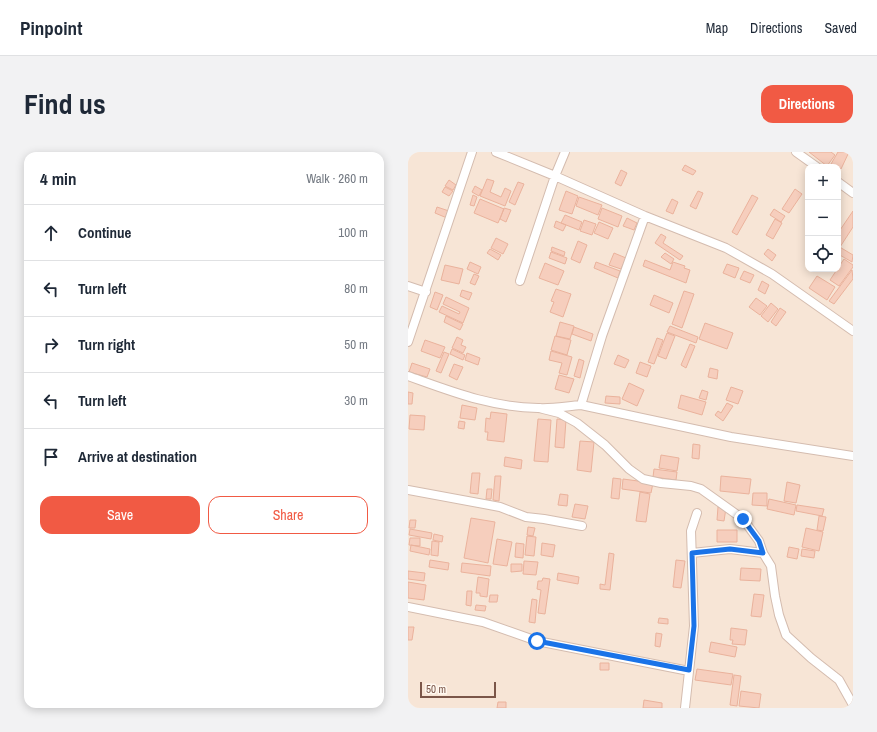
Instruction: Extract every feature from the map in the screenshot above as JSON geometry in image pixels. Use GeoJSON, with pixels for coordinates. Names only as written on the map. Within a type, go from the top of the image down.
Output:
{"type":"FeatureCollection","features":[{"type":"Feature","properties":{"kind":"street"},"geometry":{"type":"LineString","coordinates":[[408,342],[472,152]]}},
{"type":"Feature","properties":{"kind":"street"},"geometry":{"type":"LineString","coordinates":[[496,152],[556,176],[645,216],[726,248],[772,274],[853,331]]}},
{"type":"Feature","properties":{"kind":"street"},"geometry":{"type":"LineString","coordinates":[[520,281],[565,152]]}},
{"type":"Feature","properties":{"kind":"street"},"geometry":{"type":"LineString","coordinates":[[796,152],[813,164]]}},
{"type":"Feature","properties":{"kind":"street"},"geometry":{"type":"LineString","coordinates":[[841,184],[853,192]]}},
{"type":"Feature","properties":{"kind":"street"},"geometry":{"type":"LineString","coordinates":[[581,405],[602,336],[645,216]]}},
{"type":"Feature","properties":{"kind":"street"},"geometry":{"type":"LineString","coordinates":[[408,286],[426,292]]}},
{"type":"Feature","properties":{"kind":"street"},"geometry":{"type":"LineString","coordinates":[[408,376],[473,399],[506,406],[539,408],[581,405],[731,437],[853,456]]}},
{"type":"Feature","properties":{"kind":"street"},"geometry":{"type":"LineString","coordinates":[[539,408],[559,413],[577,423],[605,445],[629,469],[643,479],[661,483],[691,486],[700,489],[743,519],[759,541],[763,553],[771,566],[779,615],[786,635],[811,658],[839,680],[853,705]]}},
{"type":"Feature","properties":{"kind":"street"},"geometry":{"type":"LineString","coordinates":[[408,490],[500,508],[526,517],[582,526]]}},
{"type":"Feature","properties":{"kind":"street"},"geometry":{"type":"LineString","coordinates":[[685,708],[694,626],[691,531],[697,513]]}},
{"type":"Feature","properties":{"kind":"street"},"geometry":{"type":"LineString","coordinates":[[692,553],[730,549],[763,553]]}},
{"type":"Feature","properties":{"kind":"street"},"geometry":{"type":"LineString","coordinates":[[408,607],[483,622],[537,641],[689,670]]}},
{"type":"Feature","properties":{"kind":"shaded area"},"geometry":{"type":"Polygon","coordinates":[[[408,152],[853,152],[853,708],[408,708],[408,152]]]}},
{"type":"Feature","properties":{"kind":"building"},"geometry":{"type":"Polygon","coordinates":[[[809,152],[831,152],[835,155],[828,164],[824,164],[809,152]]]}},
{"type":"Feature","properties":{"kind":"building"},"geometry":{"type":"Polygon","coordinates":[[[838,152],[849,152],[841,169],[841,164],[831,164],[838,152]]]}},
{"type":"Feature","properties":{"kind":"building"},"geometry":{"type":"Polygon","coordinates":[[[685,165],[696,171],[693,175],[682,170],[685,165]]]}},
{"type":"Feature","properties":{"kind":"building"},"geometry":{"type":"Polygon","coordinates":[[[621,170],[627,173],[621,186],[615,183],[621,170]]]}},
{"type":"Feature","properties":{"kind":"building"},"geometry":{"type":"Polygon","coordinates":[[[487,179],[494,181],[490,192],[501,197],[505,188],[511,191],[505,206],[480,196],[487,179]]]}},
{"type":"Feature","properties":{"kind":"building"},"geometry":{"type":"Polygon","coordinates":[[[449,180],[456,185],[453,190],[445,186],[449,180]]]}},
{"type":"Feature","properties":{"kind":"building"},"geometry":{"type":"Polygon","coordinates":[[[518,182],[524,184],[515,205],[509,202],[518,182]]]}},
{"type":"Feature","properties":{"kind":"building"},"geometry":{"type":"Polygon","coordinates":[[[475,186],[482,190],[479,196],[472,192],[475,186]]]}},
{"type":"Feature","properties":{"kind":"building"},"geometry":{"type":"Polygon","coordinates":[[[445,187],[453,191],[449,196],[442,192],[445,187]]]}},
{"type":"Feature","properties":{"kind":"building"},"geometry":{"type":"Polygon","coordinates":[[[795,189],[802,194],[789,213],[782,209],[795,189]]]}},
{"type":"Feature","properties":{"kind":"building"},"geometry":{"type":"Polygon","coordinates":[[[566,191],[578,196],[572,214],[559,210],[566,191]]]}},
{"type":"Feature","properties":{"kind":"building"},"geometry":{"type":"Polygon","coordinates":[[[698,191],[703,193],[696,209],[690,206],[698,191]]]}},
{"type":"Feature","properties":{"kind":"building"},"geometry":{"type":"Polygon","coordinates":[[[473,195],[477,197],[474,206],[470,205],[473,195]]]}},
{"type":"Feature","properties":{"kind":"building"},"geometry":{"type":"Polygon","coordinates":[[[752,195],[758,198],[737,235],[732,232],[752,195]]]}},
{"type":"Feature","properties":{"kind":"building"},"geometry":{"type":"Polygon","coordinates":[[[579,197],[602,205],[598,215],[576,206],[579,197]]]}},
{"type":"Feature","properties":{"kind":"building"},"geometry":{"type":"Polygon","coordinates":[[[480,199],[504,209],[498,223],[474,213],[480,199]]]}},
{"type":"Feature","properties":{"kind":"building"},"geometry":{"type":"Polygon","coordinates":[[[672,199],[678,202],[673,214],[666,211],[672,199]]]}},
{"type":"Feature","properties":{"kind":"building"},"geometry":{"type":"Polygon","coordinates":[[[437,207],[449,211],[447,218],[435,213],[437,207]]]}},
{"type":"Feature","properties":{"kind":"building"},"geometry":{"type":"Polygon","coordinates":[[[504,208],[511,210],[506,222],[500,219],[504,208]]]}},
{"type":"Feature","properties":{"kind":"building"},"geometry":{"type":"Polygon","coordinates":[[[602,208],[622,216],[618,227],[598,219],[602,208]]]}},
{"type":"Feature","properties":{"kind":"building"},"geometry":{"type":"Polygon","coordinates":[[[774,209],[785,216],[781,222],[770,215],[774,209]]]}},
{"type":"Feature","properties":{"kind":"building"},"geometry":{"type":"Polygon","coordinates":[[[853,211],[853,227],[841,245],[841,229],[853,211]]]}},
{"type":"Feature","properties":{"kind":"building"},"geometry":{"type":"Polygon","coordinates":[[[565,215],[582,222],[579,230],[561,223],[565,215]]]}},
{"type":"Feature","properties":{"kind":"building"},"geometry":{"type":"Polygon","coordinates":[[[627,218],[637,223],[634,230],[623,226],[627,218]]]}},
{"type":"Feature","properties":{"kind":"building"},"geometry":{"type":"Polygon","coordinates":[[[775,219],[782,223],[773,239],[766,235],[775,219]]]}},
{"type":"Feature","properties":{"kind":"building"},"geometry":{"type":"Polygon","coordinates":[[[584,220],[596,224],[592,235],[580,231],[584,220]]]}},
{"type":"Feature","properties":{"kind":"building"},"geometry":{"type":"Polygon","coordinates":[[[556,221],[566,225],[563,231],[554,227],[556,221]]]}},
{"type":"Feature","properties":{"kind":"building"},"geometry":{"type":"Polygon","coordinates":[[[599,222],[613,228],[608,239],[594,233],[599,222]]]}},
{"type":"Feature","properties":{"kind":"building"},"geometry":{"type":"Polygon","coordinates":[[[661,234],[666,237],[663,243],[683,256],[680,260],[655,243],[661,234]]]}},
{"type":"Feature","properties":{"kind":"building"},"geometry":{"type":"Polygon","coordinates":[[[496,238],[508,244],[503,254],[491,248],[496,238]]]}},
{"type":"Feature","properties":{"kind":"building"},"geometry":{"type":"Polygon","coordinates":[[[578,241],[587,245],[580,263],[571,259],[578,241]]]}},
{"type":"Feature","properties":{"kind":"building"},"geometry":{"type":"Polygon","coordinates":[[[552,247],[565,252],[564,256],[551,251],[552,247]]]}},
{"type":"Feature","properties":{"kind":"building"},"geometry":{"type":"Polygon","coordinates":[[[841,248],[853,255],[852,262],[841,256],[841,248]]]}},
{"type":"Feature","properties":{"kind":"building"},"geometry":{"type":"Polygon","coordinates":[[[490,249],[501,255],[498,260],[487,253],[490,249]]]}},
{"type":"Feature","properties":{"kind":"building"},"geometry":{"type":"Polygon","coordinates":[[[768,249],[776,255],[772,261],[764,254],[768,249]]]}},
{"type":"Feature","properties":{"kind":"building"},"geometry":{"type":"Polygon","coordinates":[[[551,252],[567,258],[565,264],[549,258],[551,252]]]}},
{"type":"Feature","properties":{"kind":"building"},"geometry":{"type":"Polygon","coordinates":[[[614,253],[626,258],[621,269],[609,265],[614,253]]]}},
{"type":"Feature","properties":{"kind":"building"},"geometry":{"type":"Polygon","coordinates":[[[665,253],[674,259],[671,264],[661,257],[665,253]]]}},
{"type":"Feature","properties":{"kind":"building"},"geometry":{"type":"Polygon","coordinates":[[[844,259],[853,265],[853,267],[839,286],[830,280],[835,272],[841,272],[841,264],[844,259]]]}},
{"type":"Feature","properties":{"kind":"building"},"geometry":{"type":"Polygon","coordinates":[[[645,260],[670,270],[673,262],[685,266],[684,268],[690,270],[686,283],[643,266],[645,260]]]}},
{"type":"Feature","properties":{"kind":"building"},"geometry":{"type":"Polygon","coordinates":[[[470,262],[481,267],[478,274],[467,269],[470,262]]]}},
{"type":"Feature","properties":{"kind":"building"},"geometry":{"type":"Polygon","coordinates":[[[596,262],[620,271],[618,278],[594,268],[596,262]]]}},
{"type":"Feature","properties":{"kind":"building"},"geometry":{"type":"Polygon","coordinates":[[[545,263],[564,271],[558,285],[539,278],[545,263]]]}},
{"type":"Feature","properties":{"kind":"building"},"geometry":{"type":"Polygon","coordinates":[[[727,264],[739,268],[735,278],[723,273],[727,264]]]}},
{"type":"Feature","properties":{"kind":"building"},"geometry":{"type":"Polygon","coordinates":[[[445,265],[463,269],[459,284],[441,280],[445,265]]]}},
{"type":"Feature","properties":{"kind":"building"},"geometry":{"type":"Polygon","coordinates":[[[852,270],[853,279],[834,304],[829,301],[852,270]]]}},
{"type":"Feature","properties":{"kind":"building"},"geometry":{"type":"Polygon","coordinates":[[[744,271],[754,275],[750,283],[740,279],[744,271]]]}},
{"type":"Feature","properties":{"kind":"building"},"geometry":{"type":"Polygon","coordinates":[[[474,274],[479,276],[475,285],[470,283],[474,274]]]}},
{"type":"Feature","properties":{"kind":"building"},"geometry":{"type":"Polygon","coordinates":[[[817,276],[835,287],[827,300],[809,288],[817,276]]]}},
{"type":"Feature","properties":{"kind":"building"},"geometry":{"type":"Polygon","coordinates":[[[762,281],[769,285],[765,294],[758,290],[762,281]]]}},
{"type":"Feature","properties":{"kind":"building"},"geometry":{"type":"Polygon","coordinates":[[[556,289],[571,294],[563,317],[550,312],[554,302],[551,301],[556,289]]]}},
{"type":"Feature","properties":{"kind":"building"},"geometry":{"type":"Polygon","coordinates":[[[462,290],[472,293],[469,300],[460,296],[462,290]]]}},
{"type":"Feature","properties":{"kind":"building"},"geometry":{"type":"Polygon","coordinates":[[[684,291],[694,294],[682,328],[672,324],[684,291]]]}},
{"type":"Feature","properties":{"kind":"building"},"geometry":{"type":"Polygon","coordinates":[[[435,292],[443,295],[437,310],[430,307],[435,292]]]}},
{"type":"Feature","properties":{"kind":"building"},"geometry":{"type":"Polygon","coordinates":[[[654,295],[673,303],[669,313],[650,305],[654,295]]]}},
{"type":"Feature","properties":{"kind":"building"},"geometry":{"type":"Polygon","coordinates":[[[446,297],[469,308],[463,323],[439,312],[442,306],[459,314],[460,312],[443,304],[446,297]]]}},
{"type":"Feature","properties":{"kind":"building"},"geometry":{"type":"Polygon","coordinates":[[[756,298],[767,306],[760,315],[749,307],[756,298]]]}},
{"type":"Feature","properties":{"kind":"building"},"geometry":{"type":"Polygon","coordinates":[[[771,303],[778,309],[768,322],[761,316],[771,303]]]}},
{"type":"Feature","properties":{"kind":"building"},"geometry":{"type":"Polygon","coordinates":[[[780,308],[786,312],[776,326],[771,322],[780,308]]]}},
{"type":"Feature","properties":{"kind":"building"},"geometry":{"type":"Polygon","coordinates":[[[446,316],[463,324],[460,330],[444,322],[446,316]]]}},
{"type":"Feature","properties":{"kind":"building"},"geometry":{"type":"Polygon","coordinates":[[[560,322],[574,326],[570,339],[556,336],[560,322]]]}},
{"type":"Feature","properties":{"kind":"building"},"geometry":{"type":"Polygon","coordinates":[[[705,323],[733,333],[727,349],[699,339],[705,323]]]}},
{"type":"Feature","properties":{"kind":"building"},"geometry":{"type":"Polygon","coordinates":[[[670,326],[698,337],[696,343],[667,332],[670,326]]]}},
{"type":"Feature","properties":{"kind":"building"},"geometry":{"type":"Polygon","coordinates":[[[574,327],[593,334],[591,341],[572,334],[574,327]]]}},
{"type":"Feature","properties":{"kind":"building"},"geometry":{"type":"Polygon","coordinates":[[[667,333],[675,336],[666,359],[658,356],[667,333]]]}},
{"type":"Feature","properties":{"kind":"building"},"geometry":{"type":"Polygon","coordinates":[[[555,336],[571,340],[567,355],[551,350],[555,336]]]}},
{"type":"Feature","properties":{"kind":"building"},"geometry":{"type":"Polygon","coordinates":[[[457,337],[463,340],[461,345],[466,347],[463,353],[452,348],[457,337]]]}},
{"type":"Feature","properties":{"kind":"building"},"geometry":{"type":"Polygon","coordinates":[[[657,338],[663,340],[654,364],[648,362],[657,338]]]}},
{"type":"Feature","properties":{"kind":"building"},"geometry":{"type":"Polygon","coordinates":[[[425,340],[445,347],[440,358],[421,351],[425,340]]]}},
{"type":"Feature","properties":{"kind":"building"},"geometry":{"type":"Polygon","coordinates":[[[690,344],[695,346],[686,368],[681,365],[690,344]]]}},
{"type":"Feature","properties":{"kind":"building"},"geometry":{"type":"Polygon","coordinates":[[[452,349],[465,355],[463,360],[450,354],[452,349]]]}},
{"type":"Feature","properties":{"kind":"building"},"geometry":{"type":"Polygon","coordinates":[[[551,351],[572,357],[567,375],[559,373],[562,363],[549,360],[551,351]]]}},
{"type":"Feature","properties":{"kind":"building"},"geometry":{"type":"Polygon","coordinates":[[[444,352],[449,354],[441,373],[436,371],[444,352]]]}},
{"type":"Feature","properties":{"kind":"building"},"geometry":{"type":"Polygon","coordinates":[[[467,353],[480,358],[478,365],[465,360],[467,353]]]}},
{"type":"Feature","properties":{"kind":"building"},"geometry":{"type":"Polygon","coordinates":[[[618,355],[629,360],[625,368],[614,364],[618,355]]]}},
{"type":"Feature","properties":{"kind":"building"},"geometry":{"type":"Polygon","coordinates":[[[579,359],[584,361],[580,378],[574,376],[579,359]]]}},
{"type":"Feature","properties":{"kind":"building"},"geometry":{"type":"Polygon","coordinates":[[[640,362],[651,366],[647,377],[636,373],[640,362]]]}},
{"type":"Feature","properties":{"kind":"building"},"geometry":{"type":"Polygon","coordinates":[[[412,363],[430,369],[427,377],[409,372],[412,363]]]}},
{"type":"Feature","properties":{"kind":"building"},"geometry":{"type":"Polygon","coordinates":[[[454,364],[463,367],[457,380],[449,376],[454,364]]]}},
{"type":"Feature","properties":{"kind":"building"},"geometry":{"type":"Polygon","coordinates":[[[710,368],[718,370],[717,379],[708,377],[710,368]]]}},
{"type":"Feature","properties":{"kind":"building"},"geometry":{"type":"Polygon","coordinates":[[[559,375],[574,379],[569,393],[555,389],[559,375]]]}},
{"type":"Feature","properties":{"kind":"building"},"geometry":{"type":"Polygon","coordinates":[[[629,383],[644,390],[637,406],[622,399],[629,383]]]}},
{"type":"Feature","properties":{"kind":"building"},"geometry":{"type":"Polygon","coordinates":[[[731,387],[743,391],[738,404],[726,400],[731,387]]]}},
{"type":"Feature","properties":{"kind":"building"},"geometry":{"type":"Polygon","coordinates":[[[702,390],[708,392],[706,400],[699,398],[702,390]]]}},
{"type":"Feature","properties":{"kind":"building"},"geometry":{"type":"Polygon","coordinates":[[[408,392],[413,393],[412,404],[408,404],[408,392]]]}},
{"type":"Feature","properties":{"kind":"building"},"geometry":{"type":"Polygon","coordinates":[[[681,395],[706,402],[702,415],[678,408],[681,395]]]}},
{"type":"Feature","properties":{"kind":"building"},"geometry":{"type":"Polygon","coordinates":[[[606,396],[620,397],[620,404],[605,403],[606,396]]]}},
{"type":"Feature","properties":{"kind":"building"},"geometry":{"type":"Polygon","coordinates":[[[727,403],[733,406],[723,421],[715,415],[718,411],[721,413],[727,403]]]}},
{"type":"Feature","properties":{"kind":"building"},"geometry":{"type":"Polygon","coordinates":[[[462,405],[477,408],[475,420],[460,418],[462,405]]]}},
{"type":"Feature","properties":{"kind":"building"},"geometry":{"type":"Polygon","coordinates":[[[491,412],[507,414],[504,442],[487,440],[488,432],[485,432],[486,418],[490,419],[491,412]]]}},
{"type":"Feature","properties":{"kind":"building"},"geometry":{"type":"Polygon","coordinates":[[[410,415],[425,416],[424,430],[409,429],[410,415]]]}},
{"type":"Feature","properties":{"kind":"building"},"geometry":{"type":"Polygon","coordinates":[[[538,419],[551,420],[548,462],[534,461],[538,419]]]}},
{"type":"Feature","properties":{"kind":"building"},"geometry":{"type":"Polygon","coordinates":[[[557,419],[566,420],[564,448],[555,447],[557,419]]]}},
{"type":"Feature","properties":{"kind":"building"},"geometry":{"type":"Polygon","coordinates":[[[459,421],[465,422],[464,429],[458,428],[459,421]]]}},
{"type":"Feature","properties":{"kind":"building"},"geometry":{"type":"Polygon","coordinates":[[[580,441],[594,442],[591,472],[577,470],[580,441]]]}},
{"type":"Feature","properties":{"kind":"building"},"geometry":{"type":"Polygon","coordinates":[[[693,444],[700,445],[699,459],[692,458],[693,444]]]}},
{"type":"Feature","properties":{"kind":"building"},"geometry":{"type":"Polygon","coordinates":[[[661,455],[679,458],[677,471],[659,468],[661,455]]]}},
{"type":"Feature","properties":{"kind":"building"},"geometry":{"type":"Polygon","coordinates":[[[505,457],[522,460],[521,469],[504,466],[505,457]]]}},
{"type":"Feature","properties":{"kind":"building"},"geometry":{"type":"Polygon","coordinates":[[[654,469],[677,472],[676,480],[653,477],[654,469]]]}},
{"type":"Feature","properties":{"kind":"building"},"geometry":{"type":"Polygon","coordinates":[[[472,473],[480,473],[478,494],[470,493],[472,473]]]}},
{"type":"Feature","properties":{"kind":"building"},"geometry":{"type":"Polygon","coordinates":[[[495,476],[501,476],[499,501],[493,500],[495,476]]]}},
{"type":"Feature","properties":{"kind":"building"},"geometry":{"type":"Polygon","coordinates":[[[721,476],[751,479],[749,494],[720,491],[721,476]]]}},
{"type":"Feature","properties":{"kind":"building"},"geometry":{"type":"Polygon","coordinates":[[[613,478],[621,479],[619,499],[611,498],[613,478]]]}},
{"type":"Feature","properties":{"kind":"building"},"geometry":{"type":"Polygon","coordinates":[[[623,479],[653,483],[651,493],[622,489],[623,479]]]}},
{"type":"Feature","properties":{"kind":"building"},"geometry":{"type":"Polygon","coordinates":[[[787,482],[800,485],[796,503],[784,501],[787,482]]]}},
{"type":"Feature","properties":{"kind":"building"},"geometry":{"type":"Polygon","coordinates":[[[487,489],[492,489],[491,499],[486,499],[487,489]]]}},
{"type":"Feature","properties":{"kind":"building"},"geometry":{"type":"Polygon","coordinates":[[[640,492],[650,494],[646,522],[636,521],[640,492]]]}},
{"type":"Feature","properties":{"kind":"building"},"geometry":{"type":"Polygon","coordinates":[[[753,493],[767,493],[767,506],[752,505],[753,493]]]}},
{"type":"Feature","properties":{"kind":"building"},"geometry":{"type":"Polygon","coordinates":[[[560,494],[568,495],[567,506],[558,505],[560,494]]]}},
{"type":"Feature","properties":{"kind":"building"},"geometry":{"type":"Polygon","coordinates":[[[769,499],[796,505],[794,515],[767,509],[769,499]]]}},
{"type":"Feature","properties":{"kind":"building"},"geometry":{"type":"Polygon","coordinates":[[[575,504],[588,506],[585,519],[572,517],[575,504]]]}},
{"type":"Feature","properties":{"kind":"building"},"geometry":{"type":"Polygon","coordinates":[[[797,505],[824,509],[822,516],[796,511],[797,505]]]}},
{"type":"Feature","properties":{"kind":"building"},"geometry":{"type":"Polygon","coordinates":[[[718,507],[726,508],[724,521],[717,520],[718,507]]]}},
{"type":"Feature","properties":{"kind":"building"},"geometry":{"type":"Polygon","coordinates":[[[819,516],[826,517],[823,531],[817,530],[819,516]]]}},
{"type":"Feature","properties":{"kind":"building"},"geometry":{"type":"Polygon","coordinates":[[[471,518],[495,522],[488,563],[464,558],[471,518]]]}},
{"type":"Feature","properties":{"kind":"building"},"geometry":{"type":"Polygon","coordinates":[[[410,520],[416,520],[415,528],[409,528],[410,520]]]}},
{"type":"Feature","properties":{"kind":"building"},"geometry":{"type":"Polygon","coordinates":[[[528,527],[535,528],[533,536],[527,535],[528,527]]]}},
{"type":"Feature","properties":{"kind":"building"},"geometry":{"type":"Polygon","coordinates":[[[806,528],[823,532],[819,551],[802,547],[806,528]]]}},
{"type":"Feature","properties":{"kind":"building"},"geometry":{"type":"Polygon","coordinates":[[[410,529],[432,533],[431,539],[409,535],[410,529]]]}},
{"type":"Feature","properties":{"kind":"building"},"geometry":{"type":"Polygon","coordinates":[[[717,530],[737,530],[737,542],[717,542],[717,530]]]}},
{"type":"Feature","properties":{"kind":"building"},"geometry":{"type":"Polygon","coordinates":[[[434,534],[443,536],[442,542],[433,540],[434,534]]]}},
{"type":"Feature","properties":{"kind":"building"},"geometry":{"type":"Polygon","coordinates":[[[527,536],[536,537],[534,556],[525,555],[527,536]]]}},
{"type":"Feature","properties":{"kind":"building"},"geometry":{"type":"Polygon","coordinates":[[[410,538],[420,538],[420,546],[409,545],[410,538]]]}},
{"type":"Feature","properties":{"kind":"building"},"geometry":{"type":"Polygon","coordinates":[[[497,539],[512,542],[507,566],[493,564],[497,539]]]}},
{"type":"Feature","properties":{"kind":"building"},"geometry":{"type":"Polygon","coordinates":[[[432,541],[439,542],[438,556],[431,555],[432,541]]]}},
{"type":"Feature","properties":{"kind":"building"},"geometry":{"type":"Polygon","coordinates":[[[516,543],[524,544],[523,558],[515,557],[516,543]]]}},
{"type":"Feature","properties":{"kind":"building"},"geometry":{"type":"Polygon","coordinates":[[[542,543],[555,545],[553,557],[541,555],[542,543]]]}},
{"type":"Feature","properties":{"kind":"building"},"geometry":{"type":"Polygon","coordinates":[[[411,545],[430,549],[429,555],[410,551],[411,545]]]}},
{"type":"Feature","properties":{"kind":"building"},"geometry":{"type":"Polygon","coordinates":[[[789,547],[799,549],[797,559],[787,557],[789,547]]]}},
{"type":"Feature","properties":{"kind":"building"},"geometry":{"type":"Polygon","coordinates":[[[802,549],[815,551],[814,558],[801,556],[802,549]]]}},
{"type":"Feature","properties":{"kind":"building"},"geometry":{"type":"Polygon","coordinates":[[[609,553],[614,554],[610,590],[600,589],[600,584],[605,585],[609,553]]]}},
{"type":"Feature","properties":{"kind":"building"},"geometry":{"type":"Polygon","coordinates":[[[430,560],[449,563],[448,570],[429,567],[430,560]]]}},
{"type":"Feature","properties":{"kind":"building"},"geometry":{"type":"Polygon","coordinates":[[[676,560],[685,561],[681,588],[673,587],[676,560]]]}},
{"type":"Feature","properties":{"kind":"building"},"geometry":{"type":"Polygon","coordinates":[[[524,561],[538,562],[536,575],[523,574],[524,561]]]}},
{"type":"Feature","properties":{"kind":"building"},"geometry":{"type":"Polygon","coordinates":[[[462,563],[491,566],[490,576],[461,572],[462,563]]]}},
{"type":"Feature","properties":{"kind":"building"},"geometry":{"type":"Polygon","coordinates":[[[511,564],[522,564],[522,571],[511,572],[511,564]]]}},
{"type":"Feature","properties":{"kind":"building"},"geometry":{"type":"Polygon","coordinates":[[[741,568],[761,569],[760,581],[740,580],[741,568]]]}},
{"type":"Feature","properties":{"kind":"building"},"geometry":{"type":"Polygon","coordinates":[[[408,571],[425,573],[424,581],[408,579],[408,571]]]}},
{"type":"Feature","properties":{"kind":"building"},"geometry":{"type":"Polygon","coordinates":[[[558,573],[579,577],[578,584],[557,580],[558,573]]]}},
{"type":"Feature","properties":{"kind":"building"},"geometry":{"type":"Polygon","coordinates":[[[478,577],[489,579],[487,597],[480,596],[480,593],[476,593],[478,577]]]}},
{"type":"Feature","properties":{"kind":"building"},"geometry":{"type":"Polygon","coordinates":[[[543,578],[550,579],[545,614],[538,613],[541,590],[537,589],[538,581],[542,581],[543,578]]]}},
{"type":"Feature","properties":{"kind":"building"},"geometry":{"type":"Polygon","coordinates":[[[408,582],[426,585],[424,600],[408,598],[408,582]]]}},
{"type":"Feature","properties":{"kind":"building"},"geometry":{"type":"Polygon","coordinates":[[[467,591],[472,591],[471,606],[466,605],[467,591]]]}},
{"type":"Feature","properties":{"kind":"building"},"geometry":{"type":"Polygon","coordinates":[[[754,594],[764,595],[761,617],[751,616],[754,594]]]}},
{"type":"Feature","properties":{"kind":"building"},"geometry":{"type":"Polygon","coordinates":[[[490,595],[498,595],[497,602],[489,602],[490,595]]]}},
{"type":"Feature","properties":{"kind":"building"},"geometry":{"type":"Polygon","coordinates":[[[532,599],[537,600],[535,623],[529,622],[532,599]]]}},
{"type":"Feature","properties":{"kind":"building"},"geometry":{"type":"Polygon","coordinates":[[[476,605],[486,606],[485,611],[475,610],[476,605]]]}},
{"type":"Feature","properties":{"kind":"building"},"geometry":{"type":"Polygon","coordinates":[[[659,618],[668,619],[668,624],[658,623],[659,618]]]}},
{"type":"Feature","properties":{"kind":"building"},"geometry":{"type":"Polygon","coordinates":[[[408,627],[414,627],[412,640],[408,640],[408,627]]]}},
{"type":"Feature","properties":{"kind":"building"},"geometry":{"type":"Polygon","coordinates":[[[731,628],[747,630],[745,645],[732,644],[733,640],[730,640],[731,628]]]}},
{"type":"Feature","properties":{"kind":"building"},"geometry":{"type":"Polygon","coordinates":[[[656,633],[662,634],[660,647],[655,646],[656,633]]]}},
{"type":"Feature","properties":{"kind":"building"},"geometry":{"type":"Polygon","coordinates":[[[711,642],[737,647],[735,657],[709,652],[711,642]]]}},
{"type":"Feature","properties":{"kind":"building"},"geometry":{"type":"Polygon","coordinates":[[[600,663],[609,663],[609,670],[600,670],[600,663]]]}},
{"type":"Feature","properties":{"kind":"building"},"geometry":{"type":"Polygon","coordinates":[[[697,669],[733,674],[731,685],[695,680],[697,669]]]}},
{"type":"Feature","properties":{"kind":"building"},"geometry":{"type":"Polygon","coordinates":[[[734,675],[741,676],[737,706],[730,705],[734,675]]]}},
{"type":"Feature","properties":{"kind":"building"},"geometry":{"type":"Polygon","coordinates":[[[741,691],[761,694],[759,708],[739,706],[741,691]]]}},
{"type":"Feature","properties":{"kind":"building"},"geometry":{"type":"Polygon","coordinates":[[[644,700],[662,703],[662,708],[643,708],[644,700]]]}},
{"type":"Feature","properties":{"kind":"building"},"geometry":{"type":"Polygon","coordinates":[[[498,702],[506,702],[506,708],[497,708],[498,702]]]}},
{"type":"Feature","properties":{"kind":"route"},"geometry":{"type":"LineString","coordinates":[[537,641],[689,670],[694,626],[692,553],[730,549],[763,553],[759,541],[743,519]]}}]}
